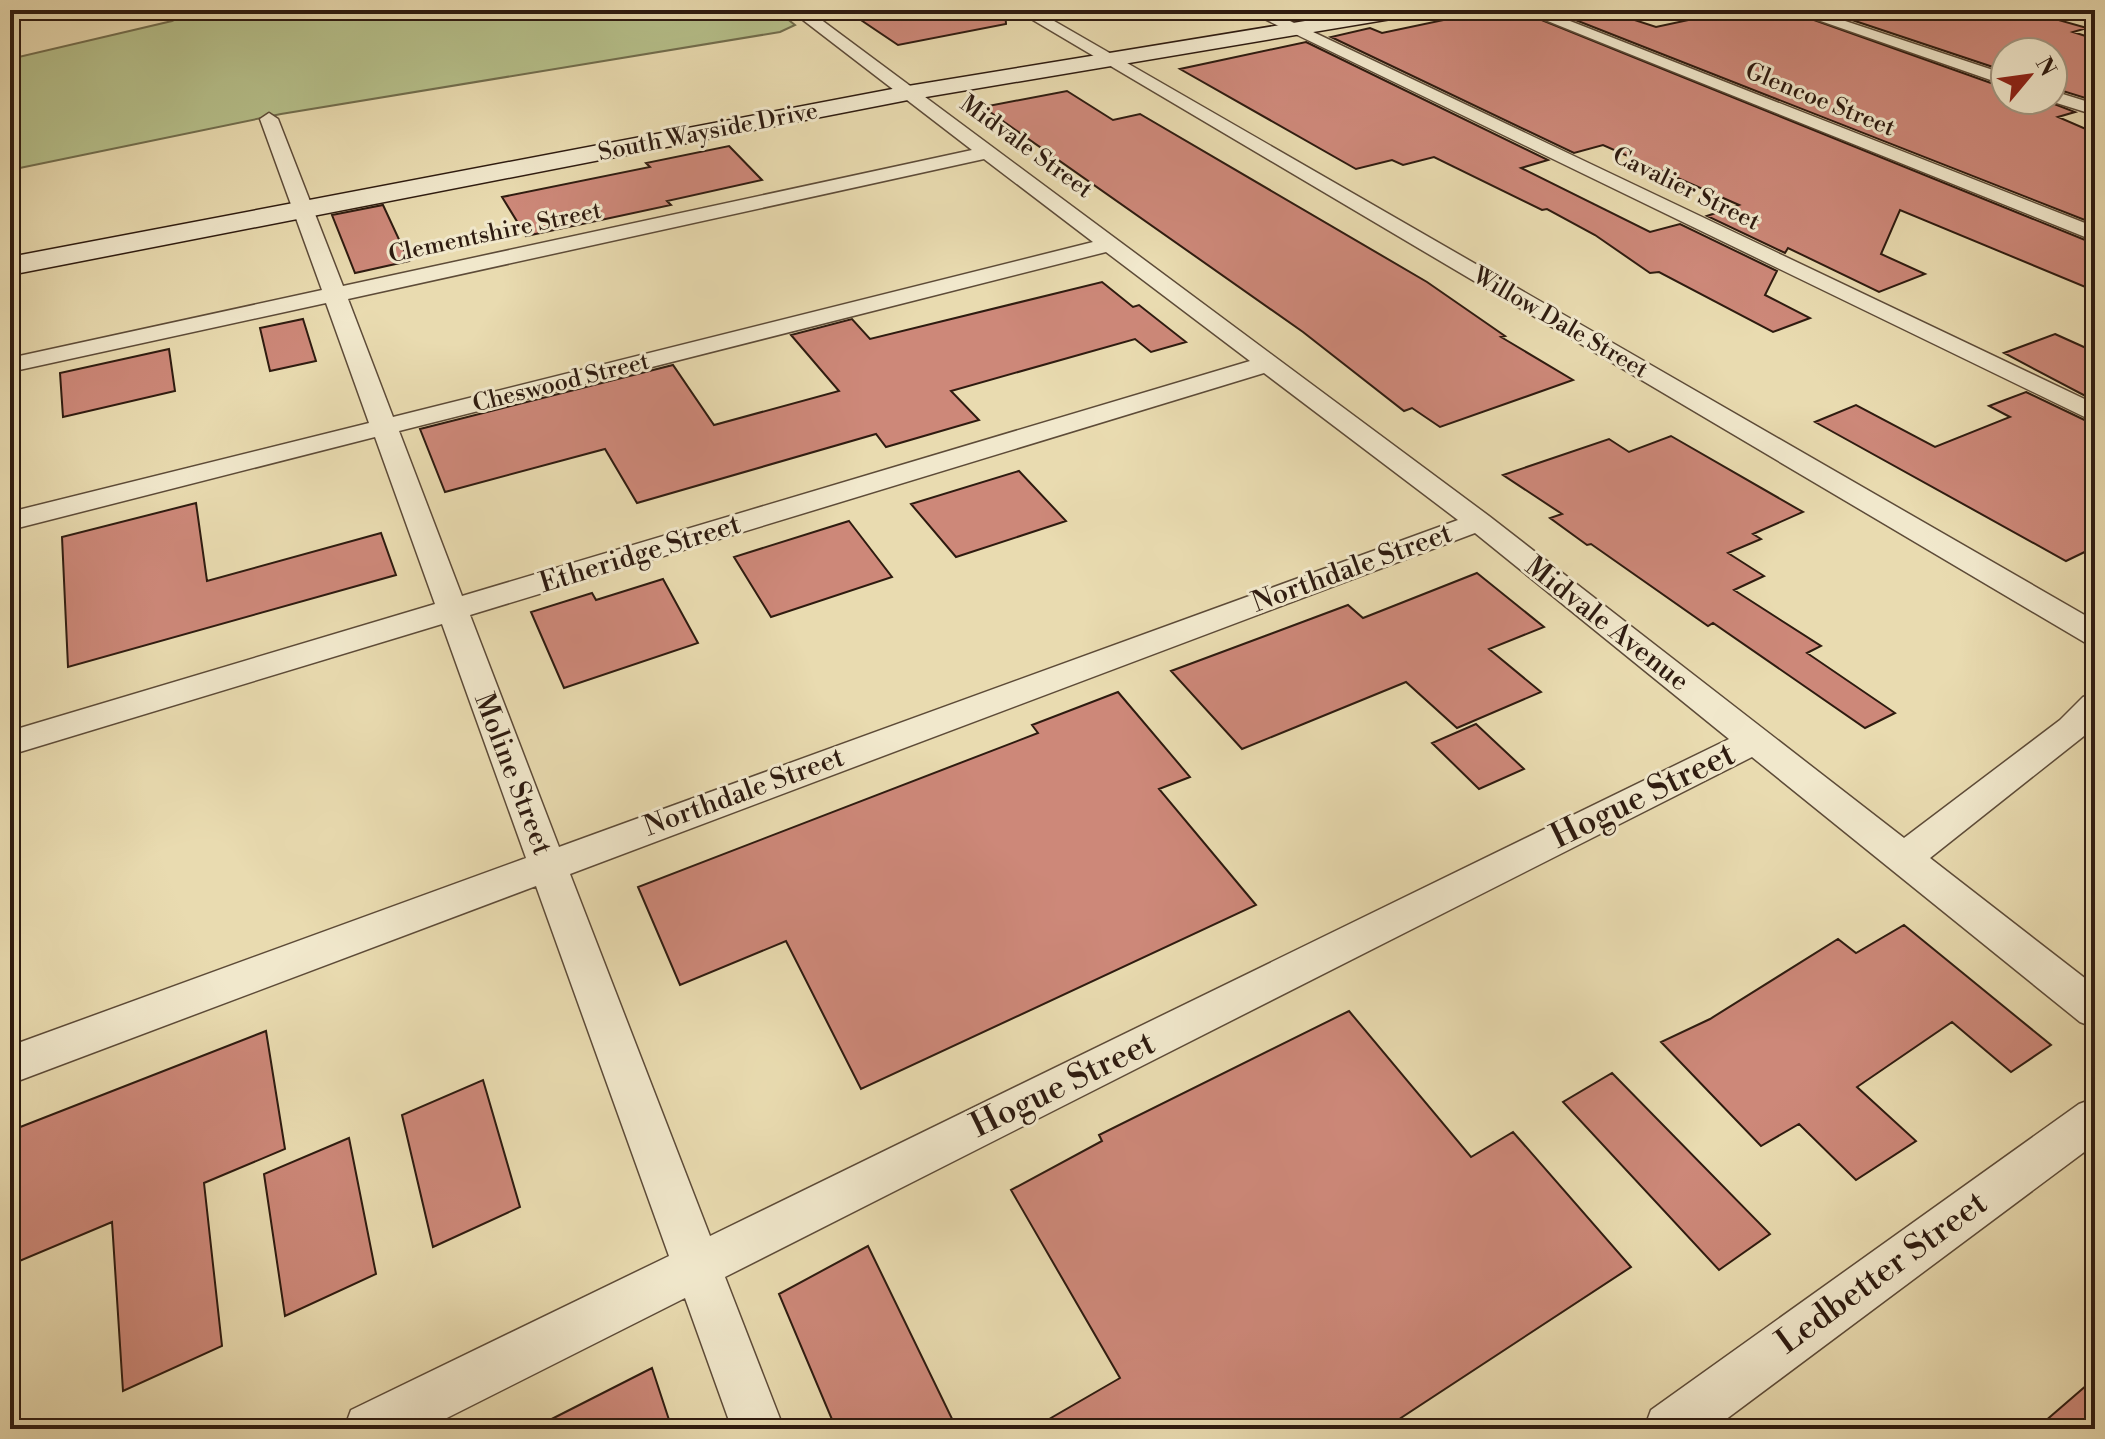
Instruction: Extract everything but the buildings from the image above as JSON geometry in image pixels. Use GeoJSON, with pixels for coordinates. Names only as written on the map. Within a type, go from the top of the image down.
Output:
{"type":"FeatureCollection","features":[{"type":"Feature","properties":{"kind":"main road","name":"South Wayside Drive"},"geometry":{"type":"LineString","coordinates":[[10,266],[298,201],[1085,46],[1263,14],[1319,10]]}},
{"type":"Feature","properties":{"kind":"main road","name":"South Wayside Drive"},"geometry":{"type":"LineString","coordinates":[[898,85],[1108,59],[1298,31],[1409,10]]}},
{"type":"Feature","properties":{"kind":"main road","name":"South Wayside Drive"},"geometry":{"type":"LineString","coordinates":[[10,245],[298,201]]}},
{"type":"Feature","properties":{"kind":"street"},"geometry":{"type":"LineString","coordinates":[[798,10],[898,85]]}},
{"type":"Feature","properties":{"kind":"street","name":"Willow Dale Street"},"geometry":{"type":"LineString","coordinates":[[1024,10],[2095,635]]}},
{"type":"Feature","properties":{"kind":"street","name":"Glencoe Street"},"geometry":{"type":"LineString","coordinates":[[1528,10],[2095,235]]}},
{"type":"Feature","properties":{"kind":"street"},"geometry":{"type":"LineString","coordinates":[[1797,10],[1989,75]]}},
{"type":"Feature","properties":{"kind":"street"},"geometry":{"type":"LineString","coordinates":[[2070,10],[2095,17]]}},
{"type":"Feature","properties":{"kind":"street","name":"Cavalier Street"},"geometry":{"type":"LineString","coordinates":[[1263,14],[2095,414]]}},
{"type":"Feature","properties":{"kind":"street","name":"Midvale Street"},"geometry":{"type":"LineString","coordinates":[[898,85],[1113,244]]}},
{"type":"Feature","properties":{"kind":"street"},"geometry":{"type":"LineString","coordinates":[[2069,101],[2095,110]]}},
{"type":"Feature","properties":{"kind":"street","name":"Moline Street"},"geometry":{"type":"LineString","coordinates":[[269,119],[758,1429]]}},
{"type":"Feature","properties":{"kind":"street","name":"Clementshire Street"},"geometry":{"type":"LineString","coordinates":[[10,365],[990,152]]}},
{"type":"Feature","properties":{"kind":"street","name":"Midvale Avenue"},"geometry":{"type":"LineString","coordinates":[[1113,244],[1479,522],[2095,1010]]}},
{"type":"Feature","properties":{"kind":"street","name":"Cheswood Street"},"geometry":{"type":"LineString","coordinates":[[10,521],[1113,244]]}},
{"type":"Feature","properties":{"kind":"street","name":"Etheridge Street"},"geometry":{"type":"LineString","coordinates":[[10,743],[1270,363]]}},
{"type":"Feature","properties":{"kind":"street","name":"Northdale Street"},"geometry":{"type":"LineString","coordinates":[[10,1065],[546,864],[1479,522]]}},
{"type":"Feature","properties":{"kind":"street"},"geometry":{"type":"LineString","coordinates":[[1903,859],[2072,728],[2095,705]]}},
{"type":"Feature","properties":{"kind":"street","name":"Hogue Street"},"geometry":{"type":"LineString","coordinates":[[370,1429],[1755,741]]}},
{"type":"Feature","properties":{"kind":"street","name":"Ledbetter Street"},"geometry":{"type":"LineString","coordinates":[[1670,1429],[2095,1118]]}},
{"type":"Feature","properties":{"kind":"green space"},"geometry":{"type":"Polygon","coordinates":[[[194,10],[776,10],[795,25],[780,32],[281,114],[10,170],[10,59],[172,21],[194,10]]]}}]}
